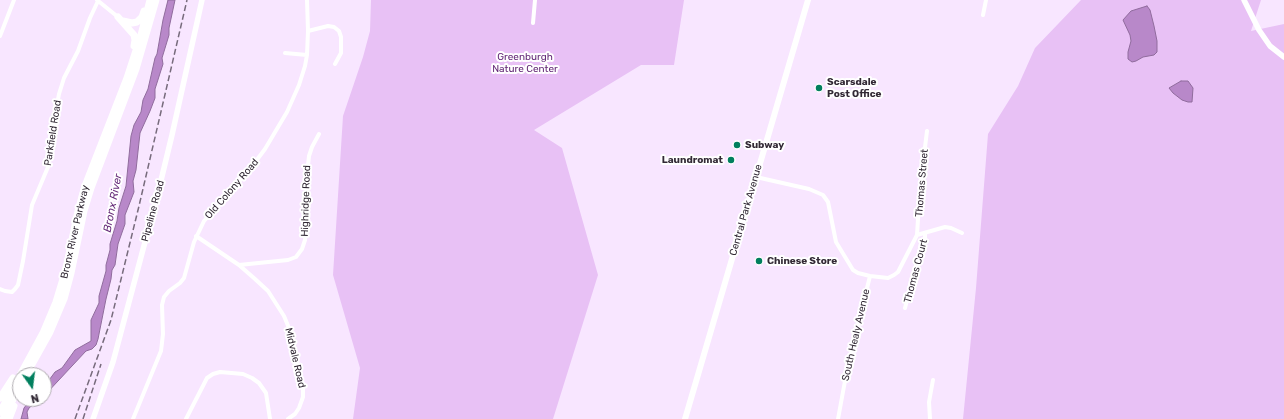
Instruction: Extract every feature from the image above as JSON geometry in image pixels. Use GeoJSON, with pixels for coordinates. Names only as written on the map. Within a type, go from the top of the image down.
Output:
{"type":"FeatureCollection","features":[{"type":"Feature","properties":{"kind":"highway"},"geometry":{"type":"LineString","coordinates":[[118,17],[129,23],[137,22],[142,17],[147,0]]}},
{"type":"Feature","properties":{"kind":"highway","name":"Bronx River Parkway"},"geometry":{"type":"LineString","coordinates":[[36,352],[59,294],[66,270],[82,195],[132,63],[150,0]]}},
{"type":"Feature","properties":{"kind":"highway","name":"Bronx River Parkway"},"geometry":{"type":"LineString","coordinates":[[0,412],[54,324],[67,290],[90,188],[138,65],[156,0]]}},
{"type":"Feature","properties":{"kind":"highway"},"geometry":{"type":"LineString","coordinates":[[112,115],[135,40],[132,32],[118,17]]}},
{"type":"Feature","properties":{"kind":"highway"},"geometry":{"type":"LineString","coordinates":[[30,367],[36,352]]}},
{"type":"Feature","properties":{"kind":"highway"},"geometry":{"type":"LineString","coordinates":[[0,398],[36,352]]}},
{"type":"Feature","properties":{"kind":"highway"},"geometry":{"type":"LineString","coordinates":[[3,419],[12,402]]}},
{"type":"Feature","properties":{"kind":"highway"},"geometry":{"type":"LineString","coordinates":[[9,419],[14,407]]}},
{"type":"Feature","properties":{"kind":"main road","name":"Central Park Avenue"},"geometry":{"type":"LineString","coordinates":[[685,419],[808,0]]}},
{"type":"Feature","properties":{"kind":"street"},"geometry":{"type":"LineString","coordinates":[[0,36],[14,0]]}},
{"type":"Feature","properties":{"kind":"street"},"geometry":{"type":"LineString","coordinates":[[98,0],[118,17]]}},
{"type":"Feature","properties":{"kind":"street","name":"Parkfield Road"},"geometry":{"type":"LineString","coordinates":[[0,289],[9,292],[13,291],[18,285],[32,205],[48,167],[52,131],[59,94],[64,78],[78,51],[98,0]]}},
{"type":"Feature","properties":{"kind":"street","name":"Pipeline Road"},"geometry":{"type":"LineString","coordinates":[[93,419],[113,362],[157,196],[202,0]]}},
{"type":"Feature","properties":{"kind":"street","name":"Old Colony Road"},"geometry":{"type":"LineString","coordinates":[[133,419],[161,351],[163,334],[163,300],[169,291],[184,278],[196,236],[204,221],[250,169],[272,138],[293,98],[302,75],[307,55],[307,0]]}},
{"type":"Feature","properties":{"kind":"street"},"geometry":{"type":"LineString","coordinates":[[533,23],[535,0]]}},
{"type":"Feature","properties":{"kind":"street"},"geometry":{"type":"LineString","coordinates":[[983,14],[986,0]]}},
{"type":"Feature","properties":{"kind":"street"},"geometry":{"type":"LineString","coordinates":[[1244,0],[1259,30],[1270,46],[1284,57]]}},
{"type":"Feature","properties":{"kind":"street"},"geometry":{"type":"LineString","coordinates":[[308,31],[328,26],[334,27],[339,31],[342,37],[341,52],[335,64]]}},
{"type":"Feature","properties":{"kind":"street"},"geometry":{"type":"LineString","coordinates":[[284,52],[307,55]]}},
{"type":"Feature","properties":{"kind":"street","name":"Thomas Street"},"geometry":{"type":"LineString","coordinates":[[870,276],[888,278],[896,274],[917,235],[920,188],[927,131]]}},
{"type":"Feature","properties":{"kind":"street","name":"Highridge Road"},"geometry":{"type":"LineString","coordinates":[[239,265],[288,260],[296,257],[302,249],[306,229],[307,175],[309,156],[312,146],[319,134]]}},
{"type":"Feature","properties":{"kind":"street","name":"South Healy Avenue"},"geometry":{"type":"LineString","coordinates":[[756,177],[813,190],[825,197],[828,202],[834,235],[838,245],[853,270],[870,276],[847,370],[838,419]]}},
{"type":"Feature","properties":{"kind":"street","name":"Thomas Street"},"geometry":{"type":"LineString","coordinates":[[917,235],[945,227],[962,233]]}},
{"type":"Feature","properties":{"kind":"street","name":"Thomas Court"},"geometry":{"type":"LineString","coordinates":[[905,308],[926,233]]}},
{"type":"Feature","properties":{"kind":"street","name":"Midvale Road"},"geometry":{"type":"LineString","coordinates":[[196,236],[239,265],[268,291],[281,310],[289,328],[304,392],[298,411],[288,419]]}},
{"type":"Feature","properties":{"kind":"street"},"geometry":{"type":"LineString","coordinates":[[186,419],[207,378],[212,374],[220,372],[243,374],[259,383],[266,393],[270,419]]}},
{"type":"Feature","properties":{"kind":"street"},"geometry":{"type":"LineString","coordinates":[[930,419],[929,402],[933,380]]}},
{"type":"Feature","properties":{"kind":"green space","name":"Greenburgh Nature Center"},"geometry":{"type":"Polygon","coordinates":[[[371,0],[684,0],[674,65],[641,65],[534,130],[562,148],[598,275],[553,419],[353,419],[360,368],[333,275],[343,116],[370,31],[371,0]]]}},
{"type":"Feature","properties":{"kind":"green space"},"geometry":{"type":"Polygon","coordinates":[[[1081,0],[1261,0],[1251,31],[1284,24],[1284,419],[963,419],[976,288],[988,134],[1018,86],[1035,48],[1081,0]]]}},
{"type":"Feature","properties":{"kind":"shaded area"},"geometry":{"type":"Polygon","coordinates":[[[168,0],[175,0],[169,35],[162,58],[163,64],[155,89],[155,98],[140,133],[136,170],[133,181],[134,192],[125,215],[125,224],[118,244],[115,265],[112,270],[98,339],[96,345],[92,349],[86,351],[52,387],[52,376],[55,372],[62,368],[75,350],[91,341],[91,320],[99,303],[99,296],[106,271],[110,244],[126,186],[131,136],[134,125],[141,112],[143,100],[148,89],[157,54],[168,0]]]}},
{"type":"Feature","properties":{"kind":"shaded area"},"geometry":{"type":"Polygon","coordinates":[[[1147,6],[1150,10],[1154,26],[1157,41],[1157,52],[1154,55],[1143,57],[1132,62],[1128,59],[1131,41],[1130,35],[1123,20],[1131,11],[1147,6]]]}},
{"type":"Feature","properties":{"kind":"shaded area"},"geometry":{"type":"Polygon","coordinates":[[[1181,81],[1188,81],[1193,88],[1192,102],[1182,100],[1169,88],[1181,81]]]}},
{"type":"Feature","properties":{"kind":"shaded area"},"geometry":{"type":"Polygon","coordinates":[[[30,407],[27,412],[28,419],[21,419],[24,408],[30,407]]]}},
{"type":"Feature","properties":{"kind":"railway"},"geometry":{"type":"LineString","coordinates":[[75,419],[111,320],[187,0]]}},
{"type":"Feature","properties":{"kind":"railway"},"geometry":{"type":"LineString","coordinates":[[83,419],[101,364]]}},
{"type":"Feature","properties":{"kind":"place","name":"Scarsdale Post Office"},"geometry":{"type":"Point","coordinates":[819,88]}},
{"type":"Feature","properties":{"kind":"place","name":"Subway"},"geometry":{"type":"Point","coordinates":[737,145]}},
{"type":"Feature","properties":{"kind":"place","name":"Laundromat"},"geometry":{"type":"Point","coordinates":[731,160]}},
{"type":"Feature","properties":{"kind":"place","name":"Chinese Store"},"geometry":{"type":"Point","coordinates":[759,261]}},
{"type":"Feature","properties":{"kind":"water label","name":"Bronx River"},"geometry":{"type":"Point","coordinates":[113,203]}}]}
